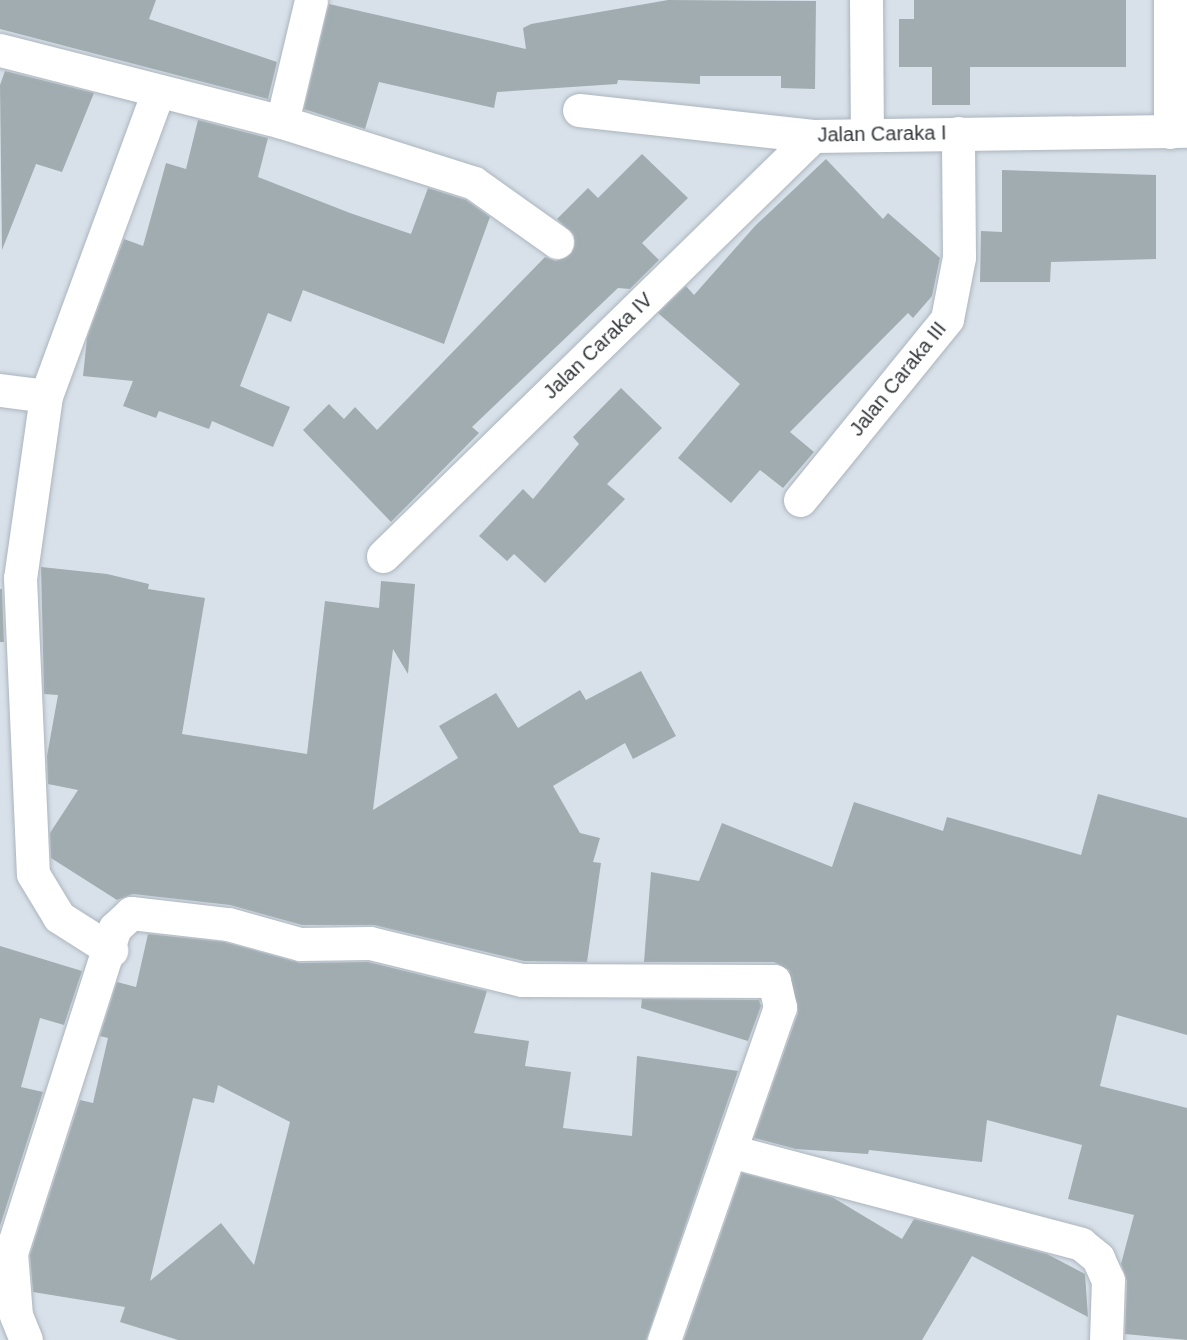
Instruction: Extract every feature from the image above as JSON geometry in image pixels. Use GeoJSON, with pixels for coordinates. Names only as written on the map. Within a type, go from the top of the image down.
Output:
{"type":"FeatureCollection","features":[{"type":"Feature","properties":{"kind":"street"},"geometry":{"type":"LineString","coordinates":[[282,122],[311,0]]}},
{"type":"Feature","properties":{"kind":"street"},"geometry":{"type":"LineString","coordinates":[[866,0],[867,134]]}},
{"type":"Feature","properties":{"kind":"street"},"geometry":{"type":"LineString","coordinates":[[1170,0],[1178,131]]}},
{"type":"Feature","properties":{"kind":"street"},"geometry":{"type":"LineString","coordinates":[[0,50],[282,122],[474,183],[557,242]]}},
{"type":"Feature","properties":{"kind":"street"},"geometry":{"type":"LineString","coordinates":[[111,950],[59,916],[33,874],[20,578],[46,396],[158,92]]}},
{"type":"Feature","properties":{"kind":"street","name":"Jalan Caraka I"},"geometry":{"type":"LineString","coordinates":[[579,110],[813,136],[1178,131]]}},
{"type":"Feature","properties":{"kind":"street","name":"Jalan Caraka III"},"geometry":{"type":"LineString","coordinates":[[800,500],[947,319],[959,257],[958,133]]}},
{"type":"Feature","properties":{"kind":"street","name":"Jalan Caraka IV"},"geometry":{"type":"LineString","coordinates":[[383,556],[813,136]]}},
{"type":"Feature","properties":{"kind":"street"},"geometry":{"type":"LineString","coordinates":[[0,390],[46,396]]}},
{"type":"Feature","properties":{"kind":"street"},"geometry":{"type":"LineString","coordinates":[[26,1340],[15,1315],[6,1252],[111,950],[115,928],[131,913],[228,924],[300,944],[370,943],[522,980],[766,978],[779,988],[780,1007],[734,1152],[664,1340]]}},
{"type":"Feature","properties":{"kind":"street"},"geometry":{"type":"LineString","coordinates":[[734,1152],[1081,1244],[1098,1258],[1108,1280],[1106,1340]]}},
{"type":"Feature","properties":{"kind":"building"},"geometry":{"type":"Polygon","coordinates":[[[0,0],[156,0],[149,19],[277,62],[268,99],[0,29],[0,0]]]}},
{"type":"Feature","properties":{"kind":"building"},"geometry":{"type":"Polygon","coordinates":[[[668,0],[816,1],[815,89],[781,88],[781,76],[700,76],[700,84],[618,80],[617,84],[497,92],[494,108],[379,82],[365,129],[304,109],[329,4],[526,49],[523,28],[531,24],[668,0]]]}},
{"type":"Feature","properties":{"kind":"building"},"geometry":{"type":"Polygon","coordinates":[[[914,0],[1126,0],[1126,67],[970,67],[970,105],[932,105],[932,67],[899,67],[899,19],[914,19],[914,0]]]}},
{"type":"Feature","properties":{"kind":"building"},"geometry":{"type":"Polygon","coordinates":[[[5,71],[94,93],[62,172],[36,164],[2,250],[0,85],[5,71]]]}},
{"type":"Feature","properties":{"kind":"building"},"geometry":{"type":"Polygon","coordinates":[[[198,120],[268,138],[258,177],[411,234],[428,188],[466,200],[490,217],[444,344],[303,290],[291,322],[268,313],[240,386],[290,407],[273,447],[212,421],[209,429],[159,411],[156,418],[123,406],[133,381],[83,376],[87,338],[124,239],[143,246],[166,163],[186,169],[198,120]]]}},
{"type":"Feature","properties":{"kind":"building"},"geometry":{"type":"Polygon","coordinates":[[[642,154],[688,198],[642,243],[659,260],[630,289],[618,288],[472,427],[479,433],[391,522],[303,430],[329,404],[344,419],[355,407],[377,430],[545,257],[556,261],[572,253],[574,235],[557,219],[588,188],[598,198],[642,154]]]}},
{"type":"Feature","properties":{"kind":"building"},"geometry":{"type":"Polygon","coordinates":[[[826,159],[883,219],[888,213],[940,258],[932,296],[913,318],[908,313],[790,432],[814,452],[783,488],[760,470],[731,503],[678,458],[740,384],[658,313],[686,286],[694,295],[755,226],[826,159]]]}},
{"type":"Feature","properties":{"kind":"building"},"geometry":{"type":"Polygon","coordinates":[[[1002,170],[1156,175],[1156,259],[1051,262],[1050,282],[980,282],[981,231],[1002,232],[1002,170]]]}},
{"type":"Feature","properties":{"kind":"building"},"geometry":{"type":"Polygon","coordinates":[[[621,388],[662,428],[607,484],[625,499],[545,583],[514,554],[507,561],[479,536],[523,489],[533,499],[579,444],[573,437],[621,388]]]}},
{"type":"Feature","properties":{"kind":"building"},"geometry":{"type":"Polygon","coordinates":[[[41,567],[107,574],[149,584],[148,589],[205,598],[182,734],[307,754],[325,601],[379,608],[381,581],[415,584],[408,674],[393,649],[373,810],[458,758],[439,726],[496,693],[518,728],[580,690],[586,700],[641,671],[676,736],[633,759],[625,743],[553,786],[580,833],[600,838],[593,862],[601,863],[587,962],[524,961],[374,925],[302,925],[230,905],[133,894],[117,900],[51,858],[50,833],[78,790],[48,784],[47,756],[58,695],[44,694],[41,567]]]}},
{"type":"Feature","properties":{"kind":"building"},"geometry":{"type":"Polygon","coordinates":[[[0,589],[2,589],[4,642],[0,642],[0,589]]]}},
{"type":"Feature","properties":{"kind":"building"},"geometry":{"type":"Polygon","coordinates":[[[1098,794],[1187,818],[1187,1035],[1117,1015],[1100,1086],[1187,1108],[1187,1340],[1125,1334],[1127,1281],[1121,1264],[1134,1215],[1068,1199],[1082,1145],[987,1120],[982,1162],[869,1150],[868,1154],[796,1149],[754,1138],[798,1013],[789,970],[774,962],[644,962],[651,872],[699,881],[722,823],[832,867],[854,802],[943,831],[947,817],[1081,855],[1098,794]]]}},
{"type":"Feature","properties":{"kind":"building"},"geometry":{"type":"Polygon","coordinates":[[[148,934],[224,942],[300,963],[368,962],[487,991],[474,1033],[529,1041],[525,1066],[571,1072],[563,1128],[632,1136],[637,1056],[738,1071],[646,1340],[178,1340],[120,1322],[125,1307],[33,1292],[30,1255],[80,1100],[93,1103],[108,1038],[100,1036],[117,982],[136,987],[148,934]],[[218,1085],[214,1103],[193,1098],[150,1281],[221,1223],[254,1265],[290,1122],[218,1085]]]}},
{"type":"Feature","properties":{"kind":"building"},"geometry":{"type":"Polygon","coordinates":[[[0,946],[82,971],[64,1025],[40,1018],[21,1087],[43,1092],[0,1226],[0,946]]]}},
{"type":"Feature","properties":{"kind":"building"},"geometry":{"type":"Polygon","coordinates":[[[642,999],[759,1000],[761,1006],[748,1041],[641,1008],[642,999]]]}},
{"type":"Feature","properties":{"kind":"building"},"geometry":{"type":"Polygon","coordinates":[[[742,1173],[832,1197],[902,1239],[914,1219],[1047,1254],[1085,1274],[1088,1317],[972,1256],[922,1340],[684,1340],[742,1173]]]}}]}
